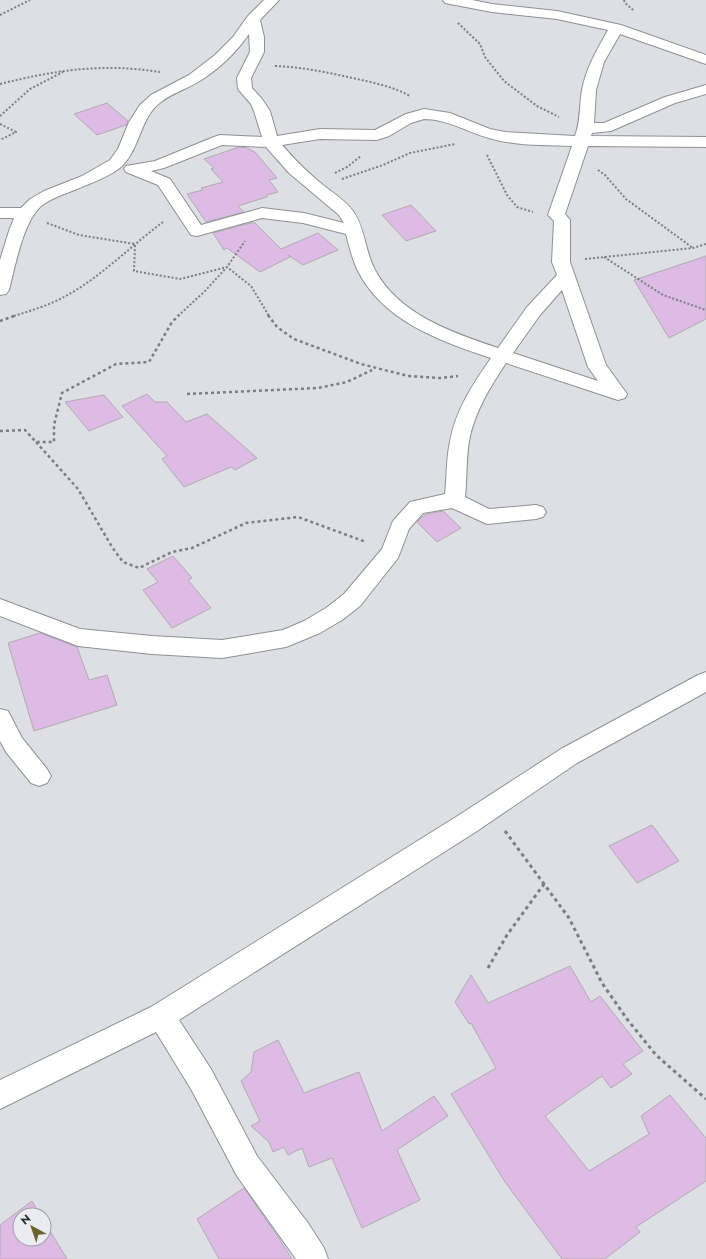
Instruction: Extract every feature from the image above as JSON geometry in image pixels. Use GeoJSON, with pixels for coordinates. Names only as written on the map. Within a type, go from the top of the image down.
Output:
{"type":"FeatureCollection","features":[{"type":"Feature","properties":{"kind":"street"},"geometry":{"type":"LineString","coordinates":[[0,290],[17,231],[25,213],[36,202],[50,194],[88,179],[116,163],[126,150],[137,122],[146,108],[156,98],[194,78],[220,58],[238,40],[253,19],[272,0]]}},
{"type":"Feature","properties":{"kind":"street"},"geometry":{"type":"LineString","coordinates":[[450,0],[492,8],[557,15],[616,28],[706,60]]}},
{"type":"Feature","properties":{"kind":"street"},"geometry":{"type":"LineString","coordinates":[[253,19],[257,37],[257,52],[244,78],[245,89],[257,102],[262,111],[271,142],[295,170],[314,184],[346,212],[352,222],[353,231],[366,269],[376,285],[389,301],[420,323],[497,364],[618,394],[597,367],[563,269],[562,220],[556,215],[581,141],[589,90],[596,62],[616,28]]}},
{"type":"Feature","properties":{"kind":"street"},"geometry":{"type":"LineString","coordinates":[[678,46],[706,51]]}},
{"type":"Feature","properties":{"kind":"street"},"geometry":{"type":"LineString","coordinates":[[581,141],[606,128],[670,100],[706,89]]}},
{"type":"Feature","properties":{"kind":"street"},"geometry":{"type":"LineString","coordinates":[[132,169],[158,165],[220,140],[271,142],[320,134],[366,136],[386,132],[408,118],[417,115],[438,115],[484,133],[525,140],[706,142]]}},
{"type":"Feature","properties":{"kind":"street"},"geometry":{"type":"LineString","coordinates":[[116,163],[164,182],[197,231],[262,213],[304,218],[353,231]]}},
{"type":"Feature","properties":{"kind":"street"},"geometry":{"type":"LineString","coordinates":[[0,213],[25,213]]}},
{"type":"Feature","properties":{"kind":"street"},"geometry":{"type":"LineString","coordinates":[[454,500],[459,446],[464,424],[476,398],[497,364],[563,269]]}},
{"type":"Feature","properties":{"kind":"street"},"geometry":{"type":"LineString","coordinates":[[0,607],[78,637],[152,645],[222,648],[286,638],[312,627],[334,614],[352,600],[391,552],[400,526],[417,507],[454,500],[487,516],[536,512]]}},
{"type":"Feature","properties":{"kind":"street"},"geometry":{"type":"LineString","coordinates":[[0,1095],[162,1016],[489,810],[522,786],[569,756],[706,681]]}},
{"type":"Feature","properties":{"kind":"street"},"geometry":{"type":"LineString","coordinates":[[0,718],[14,745],[39,776]]}},
{"type":"Feature","properties":{"kind":"street"},"geometry":{"type":"LineString","coordinates":[[162,1016],[201,1080],[247,1166],[297,1234],[313,1259]]}},
{"type":"Feature","properties":{"kind":"path"},"geometry":{"type":"LineString","coordinates":[[0,15],[30,0]]}},
{"type":"Feature","properties":{"kind":"path"},"geometry":{"type":"LineString","coordinates":[[453,18],[480,44],[484,57],[504,80],[537,106],[571,124],[605,176],[626,199],[693,248]]}},
{"type":"Feature","properties":{"kind":"path"},"geometry":{"type":"LineString","coordinates":[[250,66],[293,66],[339,74],[403,92],[438,115]]}},
{"type":"Feature","properties":{"kind":"path"},"geometry":{"type":"LineString","coordinates":[[0,84],[35,75],[89,67],[138,69],[194,78]]}},
{"type":"Feature","properties":{"kind":"path"},"geometry":{"type":"LineString","coordinates":[[0,116],[30,89],[66,71]]}},
{"type":"Feature","properties":{"kind":"path"},"geometry":{"type":"LineString","coordinates":[[0,124],[16,132],[0,140]]}},
{"type":"Feature","properties":{"kind":"path"},"geometry":{"type":"LineString","coordinates":[[314,184],[356,161],[364,153],[367,146],[366,136]]}},
{"type":"Feature","properties":{"kind":"path"},"geometry":{"type":"LineString","coordinates":[[314,184],[350,177],[410,153],[455,144]]}},
{"type":"Feature","properties":{"kind":"path"},"geometry":{"type":"LineString","coordinates":[[485,151],[507,195],[516,207],[562,220]]}},
{"type":"Feature","properties":{"kind":"path"},"geometry":{"type":"LineString","coordinates":[[25,213],[54,227],[74,234],[101,240],[135,244]]}},
{"type":"Feature","properties":{"kind":"path"},"geometry":{"type":"LineString","coordinates":[[36,442],[54,442],[54,425],[62,394],[116,364],[149,362],[172,322],[205,291],[227,267],[262,213]]}},
{"type":"Feature","properties":{"kind":"path"},"geometry":{"type":"LineString","coordinates":[[135,244],[134,271],[180,279],[227,267]]}},
{"type":"Feature","properties":{"kind":"path"},"geometry":{"type":"LineString","coordinates":[[0,321],[40,308],[72,292],[135,244]]}},
{"type":"Feature","properties":{"kind":"path"},"geometry":{"type":"LineString","coordinates":[[563,269],[603,257],[693,248],[706,244]]}},
{"type":"Feature","properties":{"kind":"path"},"geometry":{"type":"LineString","coordinates":[[603,257],[662,295],[706,310]]}},
{"type":"Feature","properties":{"kind":"path"},"geometry":{"type":"LineString","coordinates":[[227,267],[251,286],[261,305],[277,327],[294,339],[373,369],[418,378],[442,379],[497,364]]}},
{"type":"Feature","properties":{"kind":"path"},"geometry":{"type":"LineString","coordinates":[[187,394],[318,388],[346,382],[373,369]]}},
{"type":"Feature","properties":{"kind":"path"},"geometry":{"type":"LineString","coordinates":[[0,431],[25,430],[78,489],[112,547],[123,562],[139,568],[172,552],[192,548],[246,523],[298,517],[391,552]]}},
{"type":"Feature","properties":{"kind":"path"},"geometry":{"type":"LineString","coordinates":[[489,810],[569,918],[602,983],[627,1019],[656,1055],[706,1099]]}},
{"type":"Feature","properties":{"kind":"path"},"geometry":{"type":"LineString","coordinates":[[488,968],[493,957],[544,884]]}},
{"type":"Feature","properties":{"kind":"building"},"geometry":{"type":"Polygon","coordinates":[[[107,103],[128,121],[126,125],[97,135],[74,114],[107,103]]]}},
{"type":"Feature","properties":{"kind":"building"},"geometry":{"type":"Polygon","coordinates":[[[239,147],[247,148],[255,152],[277,178],[269,180],[278,192],[238,206],[244,212],[206,222],[187,194],[203,190],[201,188],[223,182],[211,169],[214,168],[204,159],[239,147]]]}},
{"type":"Feature","properties":{"kind":"building"},"geometry":{"type":"Polygon","coordinates":[[[411,205],[436,231],[406,241],[382,215],[411,205]]]}},
{"type":"Feature","properties":{"kind":"building"},"geometry":{"type":"Polygon","coordinates":[[[254,222],[281,249],[318,233],[338,250],[303,265],[288,255],[290,257],[260,272],[227,248],[224,250],[213,233],[254,222]]]}},
{"type":"Feature","properties":{"kind":"building"},"geometry":{"type":"Polygon","coordinates":[[[706,256],[706,319],[669,338],[634,280],[706,256]]]}},
{"type":"Feature","properties":{"kind":"building"},"geometry":{"type":"Polygon","coordinates":[[[147,394],[155,402],[167,402],[186,422],[207,414],[257,458],[235,470],[231,467],[184,487],[162,459],[167,456],[122,406],[147,394]]]}},
{"type":"Feature","properties":{"kind":"building"},"geometry":{"type":"Polygon","coordinates":[[[104,395],[123,417],[89,431],[65,402],[104,395]]]}},
{"type":"Feature","properties":{"kind":"building"},"geometry":{"type":"Polygon","coordinates":[[[443,511],[461,528],[437,542],[417,522],[427,514],[443,511]]]}},
{"type":"Feature","properties":{"kind":"building"},"geometry":{"type":"Polygon","coordinates":[[[173,556],[192,578],[188,580],[211,608],[172,628],[143,590],[158,582],[147,569],[173,556]]]}},
{"type":"Feature","properties":{"kind":"building"},"geometry":{"type":"Polygon","coordinates":[[[40,633],[77,647],[89,680],[107,675],[117,705],[34,731],[8,643],[40,633]]]}},
{"type":"Feature","properties":{"kind":"building"},"geometry":{"type":"Polygon","coordinates":[[[652,825],[679,861],[637,883],[609,846],[652,825]]]}},
{"type":"Feature","properties":{"kind":"building"},"geometry":{"type":"Polygon","coordinates":[[[570,966],[591,1002],[600,996],[643,1051],[623,1064],[632,1074],[611,1088],[602,1076],[545,1116],[589,1171],[649,1134],[641,1116],[670,1095],[706,1138],[706,1181],[636,1227],[640,1232],[605,1259],[562,1259],[505,1182],[451,1094],[496,1068],[471,1023],[469,1024],[455,1002],[471,975],[488,1003],[570,966]]]}},
{"type":"Feature","properties":{"kind":"building"},"geometry":{"type":"Polygon","coordinates":[[[278,1040],[304,1093],[359,1072],[382,1131],[434,1096],[448,1116],[397,1150],[420,1200],[362,1228],[332,1158],[309,1167],[302,1148],[288,1155],[284,1147],[273,1152],[269,1142],[251,1126],[260,1121],[241,1081],[251,1072],[254,1052],[278,1040]]]}},
{"type":"Feature","properties":{"kind":"building"},"geometry":{"type":"Polygon","coordinates":[[[244,1188],[292,1259],[219,1259],[197,1219],[244,1188]]]}},
{"type":"Feature","properties":{"kind":"building"},"geometry":{"type":"Polygon","coordinates":[[[32,1201],[35,1207],[24,1207],[32,1201]]]}},
{"type":"Feature","properties":{"kind":"building"},"geometry":{"type":"Polygon","coordinates":[[[12,1216],[12,1247],[52,1247],[52,1234],[67,1259],[0,1259],[0,1225],[12,1216]]]}}]}
